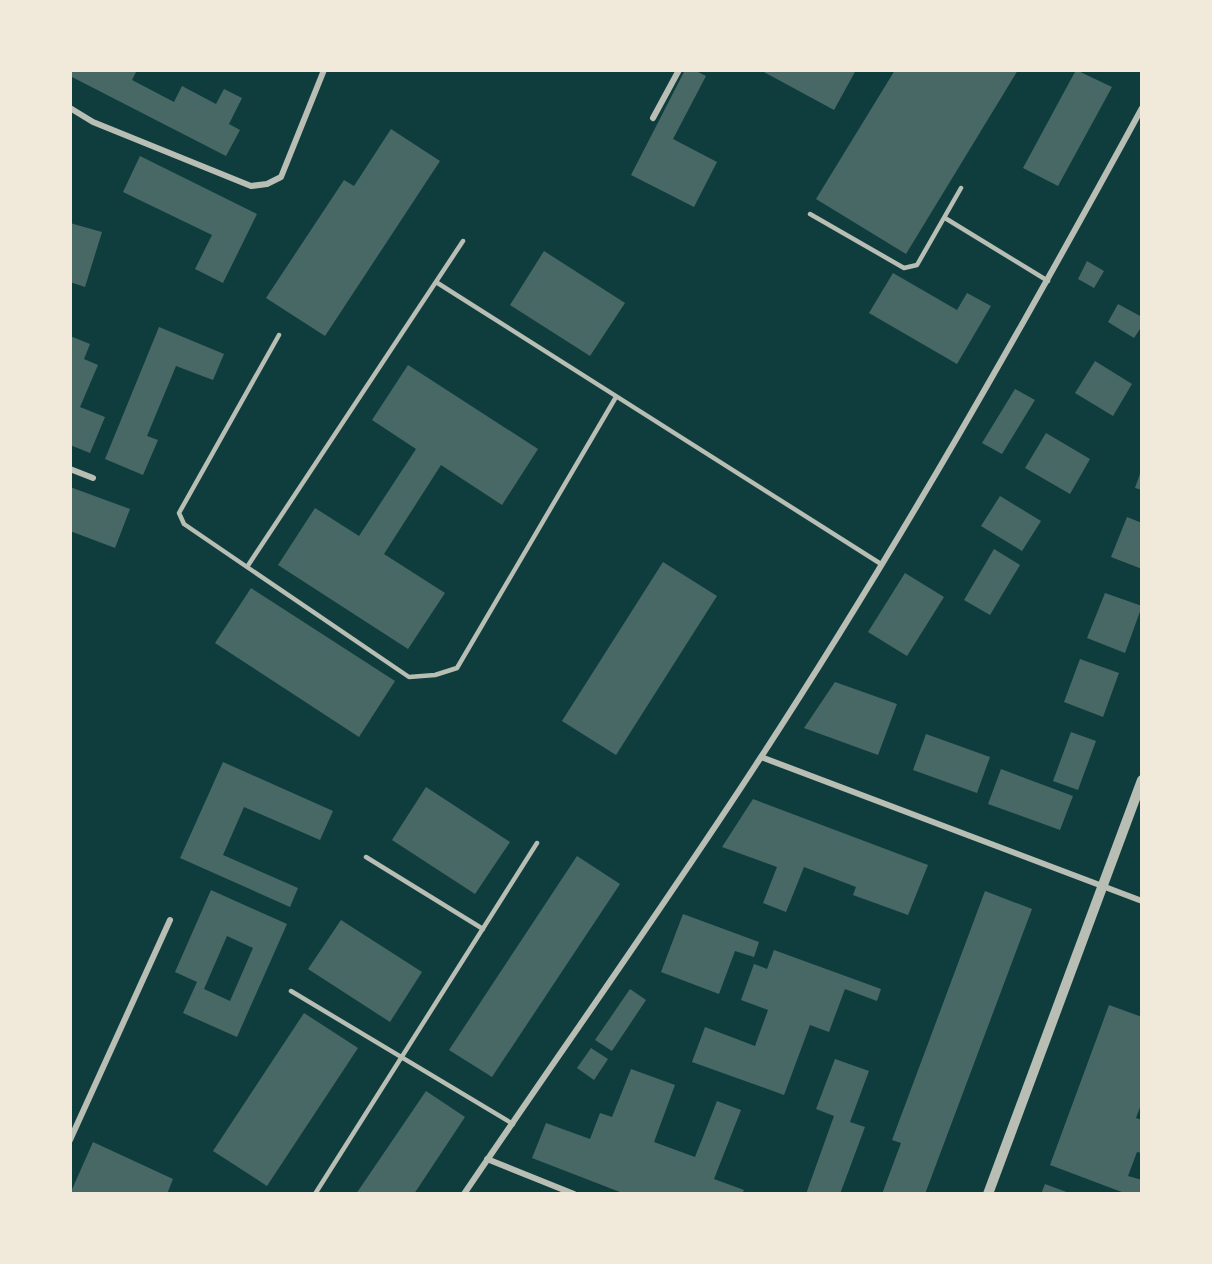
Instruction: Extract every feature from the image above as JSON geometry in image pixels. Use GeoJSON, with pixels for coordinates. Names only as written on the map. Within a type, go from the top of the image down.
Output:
{"type":"FeatureCollection","features":[{"type":"Feature","properties":{"kind":"street"},"geometry":{"type":"LineString","coordinates":[[70,108],[93,122],[251,186],[267,184],[281,177],[324,70]]}},
{"type":"Feature","properties":{"kind":"street"},"geometry":{"type":"LineString","coordinates":[[653,118],[680,70]]}},
{"type":"Feature","properties":{"kind":"street"},"geometry":{"type":"LineString","coordinates":[[464,1194],[761,757],[881,564],[1048,281],[1142,108]]}},
{"type":"Feature","properties":{"kind":"street"},"geometry":{"type":"LineString","coordinates":[[70,469],[93,478]]}},
{"type":"Feature","properties":{"kind":"street"},"geometry":{"type":"LineString","coordinates":[[761,757],[1142,901]]}},
{"type":"Feature","properties":{"kind":"street"},"geometry":{"type":"LineString","coordinates":[[988,1194],[1142,780]]}},
{"type":"Feature","properties":{"kind":"street"},"geometry":{"type":"LineString","coordinates":[[70,1140],[170,920]]}},
{"type":"Feature","properties":{"kind":"street"},"geometry":{"type":"LineString","coordinates":[[488,1159],[574,1194]]}},
{"type":"Feature","properties":{"kind":"lane"},"geometry":{"type":"LineString","coordinates":[[810,214],[904,268],[917,265],[961,188]]}},
{"type":"Feature","properties":{"kind":"lane"},"geometry":{"type":"LineString","coordinates":[[945,218],[1048,281]]}},
{"type":"Feature","properties":{"kind":"lane"},"geometry":{"type":"LineString","coordinates":[[247,567],[463,241]]}},
{"type":"Feature","properties":{"kind":"lane"},"geometry":{"type":"LineString","coordinates":[[436,282],[881,564]]}},
{"type":"Feature","properties":{"kind":"lane"},"geometry":{"type":"LineString","coordinates":[[279,335],[179,513],[184,524],[409,677],[435,675],[457,668],[616,397]]}},
{"type":"Feature","properties":{"kind":"lane"},"geometry":{"type":"LineString","coordinates":[[315,1194],[537,843]]}},
{"type":"Feature","properties":{"kind":"lane"},"geometry":{"type":"LineString","coordinates":[[366,857],[483,929]]}},
{"type":"Feature","properties":{"kind":"lane"},"geometry":{"type":"LineString","coordinates":[[291,991],[513,1124]]}},
{"type":"Feature","properties":{"kind":"building"},"geometry":{"type":"Polygon","coordinates":[[[70,70],[137,70],[132,80],[174,102],[182,86],[216,104],[224,89],[242,98],[229,124],[240,130],[226,156],[70,76],[70,70]]]}},
{"type":"Feature","properties":{"kind":"building"},"geometry":{"type":"Polygon","coordinates":[[[685,70],[694,70],[706,76],[673,139],[717,162],[694,207],[631,175],[685,70]]]}},
{"type":"Feature","properties":{"kind":"building"},"geometry":{"type":"Polygon","coordinates":[[[760,70],[856,70],[834,110],[760,70]]]}},
{"type":"Feature","properties":{"kind":"building"},"geometry":{"type":"Polygon","coordinates":[[[895,70],[1018,70],[906,254],[816,199],[895,70]]]}},
{"type":"Feature","properties":{"kind":"building"},"geometry":{"type":"Polygon","coordinates":[[[1076,70],[1112,87],[1058,186],[1023,168],[1076,70]]]}},
{"type":"Feature","properties":{"kind":"building"},"geometry":{"type":"Polygon","coordinates":[[[391,129],[440,161],[325,336],[266,298],[344,180],[354,186],[391,129]]]}},
{"type":"Feature","properties":{"kind":"building"},"geometry":{"type":"Polygon","coordinates":[[[140,156],[257,214],[223,283],[195,269],[212,235],[123,192],[140,156]]]}},
{"type":"Feature","properties":{"kind":"building"},"geometry":{"type":"Polygon","coordinates":[[[70,223],[102,232],[85,287],[70,282],[70,223]]]}},
{"type":"Feature","properties":{"kind":"building"},"geometry":{"type":"Polygon","coordinates":[[[544,251],[625,303],[590,356],[510,305],[544,251]]]}},
{"type":"Feature","properties":{"kind":"building"},"geometry":{"type":"Polygon","coordinates":[[[1087,261],[1104,271],[1094,288],[1078,279],[1087,261]]]}},
{"type":"Feature","properties":{"kind":"building"},"geometry":{"type":"Polygon","coordinates":[[[893,273],[957,310],[967,293],[991,306],[957,364],[869,313],[893,273]]]}},
{"type":"Feature","properties":{"kind":"building"},"geometry":{"type":"Polygon","coordinates":[[[1118,304],[1142,317],[1142,326],[1134,338],[1108,322],[1118,304]]]}},
{"type":"Feature","properties":{"kind":"building"},"geometry":{"type":"Polygon","coordinates":[[[159,327],[224,354],[213,380],[176,366],[147,436],[158,440],[143,475],[105,459],[159,327]]]}},
{"type":"Feature","properties":{"kind":"building"},"geometry":{"type":"Polygon","coordinates":[[[70,336],[90,344],[84,359],[98,365],[80,407],[105,417],[90,453],[70,445],[70,336]]]}},
{"type":"Feature","properties":{"kind":"building"},"geometry":{"type":"Polygon","coordinates":[[[1095,361],[1132,384],[1113,416],[1075,393],[1095,361]]]}},
{"type":"Feature","properties":{"kind":"building"},"geometry":{"type":"Polygon","coordinates":[[[408,365],[538,449],[502,505],[441,465],[384,554],[445,593],[408,649],[278,565],[315,508],[359,536],[416,449],[372,420],[408,365]]]}},
{"type":"Feature","properties":{"kind":"building"},"geometry":{"type":"Polygon","coordinates":[[[1015,389],[1035,400],[1002,454],[982,443],[1015,389]]]}},
{"type":"Feature","properties":{"kind":"building"},"geometry":{"type":"Polygon","coordinates":[[[1046,433],[1090,459],[1070,494],[1025,468],[1046,433]]]}},
{"type":"Feature","properties":{"kind":"building"},"geometry":{"type":"Polygon","coordinates":[[[1142,471],[1142,490],[1135,488],[1142,471]]]}},
{"type":"Feature","properties":{"kind":"building"},"geometry":{"type":"Polygon","coordinates":[[[70,487],[130,509],[115,548],[70,531],[70,487]]]}},
{"type":"Feature","properties":{"kind":"building"},"geometry":{"type":"Polygon","coordinates":[[[1000,496],[1041,521],[1022,551],[981,526],[1000,496]]]}},
{"type":"Feature","properties":{"kind":"building"},"geometry":{"type":"Polygon","coordinates":[[[1127,517],[1142,523],[1142,569],[1111,557],[1127,517]]]}},
{"type":"Feature","properties":{"kind":"building"},"geometry":{"type":"Polygon","coordinates":[[[994,549],[1020,565],[990,615],[964,600],[994,549]]]}},
{"type":"Feature","properties":{"kind":"building"},"geometry":{"type":"Polygon","coordinates":[[[663,562],[717,596],[616,755],[562,721],[663,562]]]}},
{"type":"Feature","properties":{"kind":"building"},"geometry":{"type":"Polygon","coordinates":[[[905,573],[944,597],[907,656],[868,632],[905,573]]]}},
{"type":"Feature","properties":{"kind":"building"},"geometry":{"type":"Polygon","coordinates":[[[251,588],[395,681],[359,737],[215,643],[251,588]]]}},
{"type":"Feature","properties":{"kind":"building"},"geometry":{"type":"Polygon","coordinates":[[[1105,593],[1142,606],[1125,653],[1087,638],[1105,593]]]}},
{"type":"Feature","properties":{"kind":"building"},"geometry":{"type":"Polygon","coordinates":[[[1080,659],[1119,673],[1103,717],[1064,702],[1080,659]]]}},
{"type":"Feature","properties":{"kind":"building"},"geometry":{"type":"Polygon","coordinates":[[[835,682],[897,704],[878,755],[804,728],[835,682]]]}},
{"type":"Feature","properties":{"kind":"building"},"geometry":{"type":"Polygon","coordinates":[[[1071,732],[1096,741],[1078,790],[1053,781],[1071,732]]]}},
{"type":"Feature","properties":{"kind":"building"},"geometry":{"type":"Polygon","coordinates":[[[926,734],[990,757],[977,793],[913,770],[926,734]]]}},
{"type":"Feature","properties":{"kind":"building"},"geometry":{"type":"Polygon","coordinates":[[[223,762],[333,811],[320,840],[244,807],[223,855],[298,888],[290,907],[180,858],[223,762]]]}},
{"type":"Feature","properties":{"kind":"building"},"geometry":{"type":"Polygon","coordinates":[[[1001,769],[1073,796],[1060,830],[988,804],[1001,769]]]}},
{"type":"Feature","properties":{"kind":"building"},"geometry":{"type":"Polygon","coordinates":[[[426,787],[510,842],[475,894],[392,840],[426,787]]]}},
{"type":"Feature","properties":{"kind":"building"},"geometry":{"type":"Polygon","coordinates":[[[753,799],[928,865],[908,915],[853,895],[856,887],[804,867],[786,912],[763,903],[777,867],[722,847],[753,799]]]}},
{"type":"Feature","properties":{"kind":"building"},"geometry":{"type":"Polygon","coordinates":[[[577,856],[620,884],[492,1077],[449,1050],[577,856]]]}},
{"type":"Feature","properties":{"kind":"building"},"geometry":{"type":"Polygon","coordinates":[[[211,890],[287,924],[237,1037],[183,1013],[197,982],[175,972],[211,890]],[[227,936],[204,989],[230,1001],[253,948],[227,936]]]}},
{"type":"Feature","properties":{"kind":"building"},"geometry":{"type":"Polygon","coordinates":[[[985,891],[1032,909],[925,1194],[882,1194],[901,1143],[892,1140],[985,891]]]}},
{"type":"Feature","properties":{"kind":"building"},"geometry":{"type":"Polygon","coordinates":[[[683,914],[759,942],[754,957],[735,951],[719,994],[661,972],[683,914]]]}},
{"type":"Feature","properties":{"kind":"building"},"geometry":{"type":"Polygon","coordinates":[[[341,920],[422,972],[390,1022],[308,969],[341,920]]]}},
{"type":"Feature","properties":{"kind":"building"},"geometry":{"type":"Polygon","coordinates":[[[774,950],[881,989],[877,1001],[845,989],[829,1032],[810,1025],[784,1095],[692,1062],[705,1027],[755,1046],[768,1010],[741,1000],[754,964],[767,969],[774,950]]]}},
{"type":"Feature","properties":{"kind":"building"},"geometry":{"type":"Polygon","coordinates":[[[630,989],[646,1000],[612,1051],[595,1040],[630,989]]]}},
{"type":"Feature","properties":{"kind":"building"},"geometry":{"type":"Polygon","coordinates":[[[1109,1005],[1142,1017],[1142,1102],[1136,1118],[1142,1120],[1142,1153],[1137,1152],[1128,1176],[1142,1180],[1142,1194],[1127,1194],[1050,1165],[1109,1005]]]}},
{"type":"Feature","properties":{"kind":"building"},"geometry":{"type":"Polygon","coordinates":[[[304,1013],[358,1048],[267,1186],[213,1151],[304,1013]]]}},
{"type":"Feature","properties":{"kind":"building"},"geometry":{"type":"Polygon","coordinates":[[[591,1048],[608,1059],[594,1080],[577,1068],[591,1048]]]}},
{"type":"Feature","properties":{"kind":"building"},"geometry":{"type":"Polygon","coordinates":[[[835,1059],[869,1071],[850,1122],[865,1127],[840,1194],[806,1194],[834,1116],[816,1109],[835,1059]]]}},
{"type":"Feature","properties":{"kind":"building"},"geometry":{"type":"Polygon","coordinates":[[[631,1069],[675,1085],[654,1142],[695,1157],[717,1101],[741,1110],[714,1179],[744,1190],[742,1194],[625,1194],[532,1158],[546,1123],[590,1139],[600,1113],[612,1117],[631,1069]]]}},
{"type":"Feature","properties":{"kind":"building"},"geometry":{"type":"Polygon","coordinates":[[[426,1091],[465,1117],[414,1194],[356,1194],[426,1091]]]}},
{"type":"Feature","properties":{"kind":"building"},"geometry":{"type":"Polygon","coordinates":[[[93,1142],[173,1179],[167,1194],[70,1194],[93,1142]]]}},
{"type":"Feature","properties":{"kind":"building"},"geometry":{"type":"Polygon","coordinates":[[[1045,1184],[1069,1193],[1069,1194],[1041,1194],[1045,1184]]]}}]}
